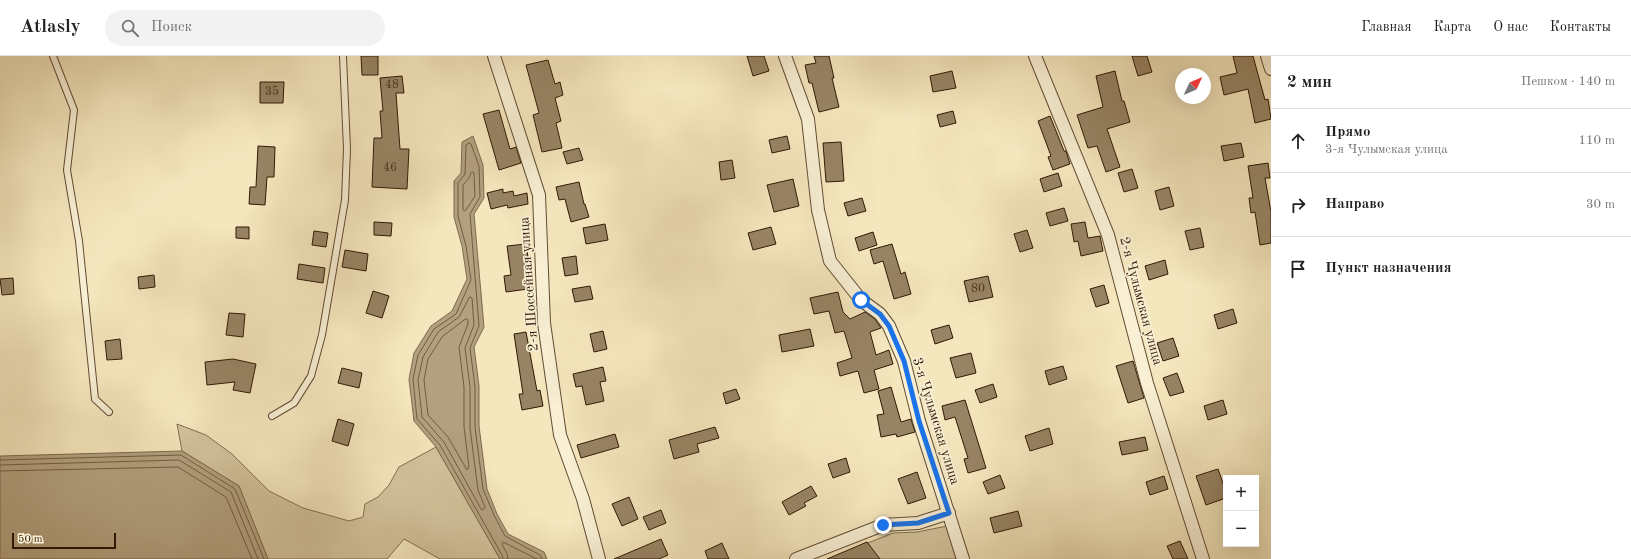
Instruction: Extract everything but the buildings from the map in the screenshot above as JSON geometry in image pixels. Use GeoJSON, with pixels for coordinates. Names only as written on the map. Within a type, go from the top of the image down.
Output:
{"type":"FeatureCollection","features":[{"type":"Feature","properties":{"kind":"street","name":"2-я Шоссейная улица"},"geometry":{"type":"LineString","coordinates":[[494,56],[539,196],[544,323],[560,435],[583,499],[600,559]]}},
{"type":"Feature","properties":{"kind":"street","name":"3-я Чулымская улица"},"geometry":{"type":"LineString","coordinates":[[785,56],[808,119],[818,210],[830,261],[861,300],[880,314],[889,326],[904,361],[919,421],[963,559]]}},
{"type":"Feature","properties":{"kind":"street","name":"2-я Чулымская улица"},"geometry":{"type":"LineString","coordinates":[[1035,56],[1108,235],[1147,383],[1203,559]]}},
{"type":"Feature","properties":{"kind":"street"},"geometry":{"type":"LineString","coordinates":[[1268,56],[1271,69]]}},
{"type":"Feature","properties":{"kind":"street"},"geometry":{"type":"LineString","coordinates":[[796,559],[883,525],[918,523],[949,513]]}},
{"type":"Feature","properties":{"kind":"lane"},"geometry":{"type":"LineString","coordinates":[[54,56],[74,110],[68,170],[79,241],[95,399],[109,412]]}},
{"type":"Feature","properties":{"kind":"lane"},"geometry":{"type":"LineString","coordinates":[[272,416],[294,403],[311,376],[322,335],[344,200],[347,149],[344,56]]}},
{"type":"Feature","properties":{"kind":"shaded area"},"geometry":{"type":"Polygon","coordinates":[[[177,424],[206,435],[232,454],[269,491],[303,508],[349,521],[363,517],[365,504],[378,497],[389,485],[399,467],[436,447],[500,559],[440,559],[404,539],[387,559],[268,559],[239,486],[182,451],[177,424]]]}},
{"type":"Feature","properties":{"kind":"shaded area"},"geometry":{"type":"Polygon","coordinates":[[[947,526],[956,559],[842,559],[840,554],[893,533],[917,532],[947,526]]]}},
{"type":"Feature","properties":{"kind":"water"},"geometry":{"type":"Polygon","coordinates":[[[473,136],[483,165],[484,198],[474,214],[484,327],[474,347],[479,386],[479,426],[487,489],[497,514],[508,534],[544,552],[547,559],[500,559],[436,447],[414,421],[409,379],[414,353],[431,326],[452,311],[467,279],[462,246],[454,217],[454,181],[461,173],[462,142],[473,136]]]}},
{"type":"Feature","properties":{"kind":"water"},"geometry":{"type":"Polygon","coordinates":[[[182,451],[239,486],[268,559],[0,559],[0,456],[182,451]]]}},
{"type":"Feature","properties":{"kind":"route"},"geometry":{"type":"LineString","coordinates":[[861,300],[880,314],[889,326],[904,361],[919,421],[949,513],[918,523],[883,525]]}}]}
